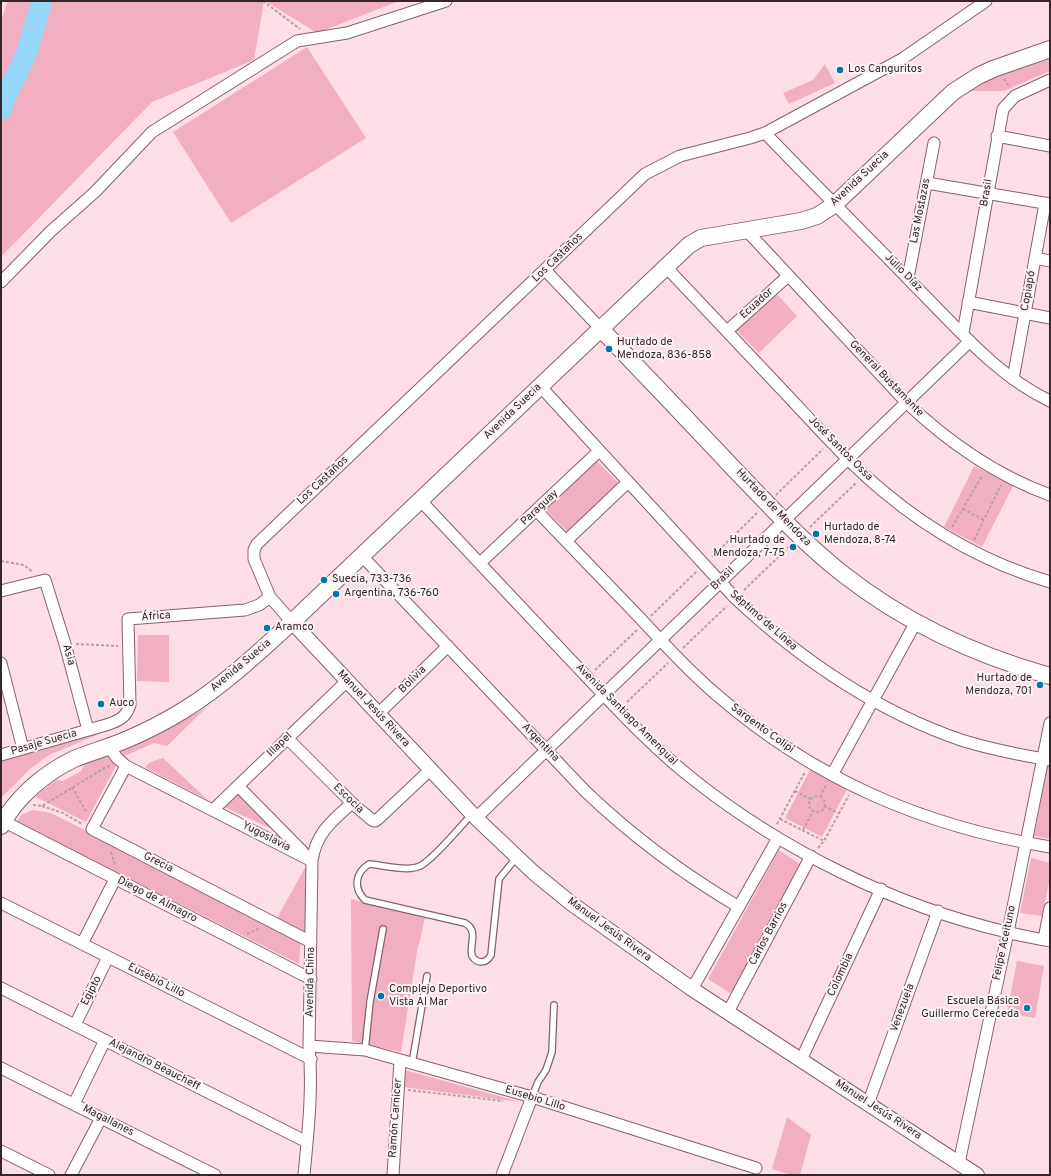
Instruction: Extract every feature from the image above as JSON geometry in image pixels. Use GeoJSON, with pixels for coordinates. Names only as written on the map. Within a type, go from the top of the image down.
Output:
{"type":"FeatureCollection","features":[{"type":"Feature","properties":{"kind":"main road","name":"Avenida Suecia"},"geometry":{"type":"LineString","coordinates":[[2,822],[26,794],[53,771],[74,759],[109,747],[166,721],[225,681],[292,622],[421,501],[689,245],[695,241],[708,237],[747,231],[817,216],[834,204],[953,92],[978,76],[1009,63],[1050,49]]}},
{"type":"Feature","properties":{"kind":"main road","name":"Hurtado de Mendoza"},"geometry":{"type":"LineString","coordinates":[[601,329],[783,520],[810,547],[843,574],[873,596],[916,622],[971,649],[1000,661],[1050,676]]}},
{"type":"Feature","properties":{"kind":"street"},"geometry":{"type":"LineString","coordinates":[[1,282],[51,231],[95,192],[152,132],[297,41],[347,33],[446,1]]}},
{"type":"Feature","properties":{"kind":"street","name":"Los Castaños"},"geometry":{"type":"LineString","coordinates":[[292,622],[270,597],[254,559],[254,550],[257,544],[645,174],[680,156],[765,133],[902,59],[986,1]]}},
{"type":"Feature","properties":{"kind":"street","name":"Brasil"},"geometry":{"type":"LineString","coordinates":[[474,816],[547,750],[783,520],[848,459],[906,402],[966,337],[968,302],[1003,108],[1015,96],[1050,80]]}},
{"type":"Feature","properties":{"kind":"street","name":"Julio Díaz"},"geometry":{"type":"LineString","coordinates":[[765,133],[998,368],[1013,380],[1050,401]]}},
{"type":"Feature","properties":{"kind":"street"},"geometry":{"type":"LineString","coordinates":[[997,136],[1050,146]]}},
{"type":"Feature","properties":{"kind":"street","name":"Las Mostazas"},"geometry":{"type":"LineString","coordinates":[[908,278],[934,143]]}},
{"type":"Feature","properties":{"kind":"street"},"geometry":{"type":"LineString","coordinates":[[927,183],[1048,204]]}},
{"type":"Feature","properties":{"kind":"street","name":"Copiapó"},"geometry":{"type":"LineString","coordinates":[[1013,380],[1035,258],[1048,204]]}},
{"type":"Feature","properties":{"kind":"street","name":"General Bustamante"},"geometry":{"type":"LineString","coordinates":[[747,231],[906,402],[942,434],[988,466],[1050,495]]}},
{"type":"Feature","properties":{"kind":"street"},"geometry":{"type":"LineString","coordinates":[[1035,258],[1050,260]]}},
{"type":"Feature","properties":{"kind":"street","name":"José Santos Ossa"},"geometry":{"type":"LineString","coordinates":[[666,267],[848,459],[883,492],[902,507],[947,537],[969,549],[1013,570],[1050,582]]}},
{"type":"Feature","properties":{"kind":"street","name":"Hurtado de Mendoza"},"geometry":{"type":"LineString","coordinates":[[545,270],[601,329]]}},
{"type":"Feature","properties":{"kind":"street","name":"Ecuador"},"geometry":{"type":"LineString","coordinates":[[727,331],[788,276]]}},
{"type":"Feature","properties":{"kind":"street"},"geometry":{"type":"LineString","coordinates":[[968,302],[1050,318]]}},
{"type":"Feature","properties":{"kind":"street","name":"Séptimo de Línea"},"geometry":{"type":"LineString","coordinates":[[540,386],[720,582],[753,615],[797,651],[841,681],[873,700],[916,722],[961,740],[988,748],[1046,760]]}},
{"type":"Feature","properties":{"kind":"street","name":"Paraguay"},"geometry":{"type":"LineString","coordinates":[[480,564],[599,451]]}},
{"type":"Feature","properties":{"kind":"street"},"geometry":{"type":"LineString","coordinates":[[566,541],[628,482]]}},
{"type":"Feature","properties":{"kind":"street","name":"Avenida Santiago Amengual"},"geometry":{"type":"LineString","coordinates":[[421,501],[642,734],[677,766],[718,798],[775,836],[811,856],[881,890],[938,912],[1008,932],[1047,940]]}},
{"type":"Feature","properties":{"kind":"street","name":"Sargento Colipi"},"geometry":{"type":"LineString","coordinates":[[537,511],[696,676],[739,714],[810,763],[853,786],[909,811],[967,830],[1050,847]]}},
{"type":"Feature","properties":{"kind":"street","name":"Argentina"},"geometry":{"type":"LineString","coordinates":[[362,556],[605,809],[646,844],[691,878],[739,907]]}},
{"type":"Feature","properties":{"kind":"street"},"geometry":{"type":"LineString","coordinates":[[1,592],[45,580]]}},
{"type":"Feature","properties":{"kind":"street","name":"Asia"},"geometry":{"type":"LineString","coordinates":[[45,580],[65,644],[88,730]]}},
{"type":"Feature","properties":{"kind":"street","name":"África"},"geometry":{"type":"LineString","coordinates":[[88,730],[116,722],[121,719],[130,705],[130,647],[128,619],[245,610],[259,605],[270,597]]}},
{"type":"Feature","properties":{"kind":"street","name":"Manuel Jesús Rivera"},"geometry":{"type":"LineString","coordinates":[[292,622],[474,816],[534,873],[572,904],[692,989],[977,1175]]}},
{"type":"Feature","properties":{"kind":"street"},"geometry":{"type":"LineString","coordinates":[[832,775],[916,622]]}},
{"type":"Feature","properties":{"kind":"street","name":"Bolivia"},"geometry":{"type":"LineString","coordinates":[[378,714],[448,646]]}},
{"type":"Feature","properties":{"kind":"street"},"geometry":{"type":"LineString","coordinates":[[1,663],[23,749]]}},
{"type":"Feature","properties":{"kind":"street","name":"Illapel"},"geometry":{"type":"LineString","coordinates":[[213,810],[347,681]]}},
{"type":"Feature","properties":{"kind":"street","name":"Felipe Aceituno"},"geometry":{"type":"LineString","coordinates":[[959,1163],[1026,843],[1046,760],[1050,723]]}},
{"type":"Feature","properties":{"kind":"street","name":"Pasaje Suecia"},"geometry":{"type":"LineString","coordinates":[[1,755],[88,730]]}},
{"type":"Feature","properties":{"kind":"street","name":"Escocia"},"geometry":{"type":"LineString","coordinates":[[287,738],[352,803],[369,819],[375,821],[430,770]]}},
{"type":"Feature","properties":{"kind":"street","name":"Yugoslavia"},"geometry":{"type":"LineString","coordinates":[[109,747],[116,758],[125,765],[312,861]]}},
{"type":"Feature","properties":{"kind":"street"},"geometry":{"type":"LineString","coordinates":[[94,827],[125,765]]}},
{"type":"Feature","properties":{"kind":"street","name":"Yugoslavia"},"geometry":{"type":"LineString","coordinates":[[238,786],[312,861]]}},
{"type":"Feature","properties":{"kind":"street","name":"Avenida China"},"geometry":{"type":"LineString","coordinates":[[304,1175],[307,1142],[310,1059],[312,861],[317,841],[322,832],[352,803]]}},
{"type":"Feature","properties":{"kind":"street","name":"Diego de Almagro"},"geometry":{"type":"LineString","coordinates":[[2,822],[311,979]]}},
{"type":"Feature","properties":{"kind":"street","name":"Grecia"},"geometry":{"type":"LineString","coordinates":[[94,827],[110,839],[311,942]]}},
{"type":"Feature","properties":{"kind":"street"},"geometry":{"type":"LineString","coordinates":[[692,989],[739,907],[775,836]]}},
{"type":"Feature","properties":{"kind":"street","name":"Carlos Barrios"},"geometry":{"type":"LineString","coordinates":[[728,1012],[811,856]]}},
{"type":"Feature","properties":{"kind":"street"},"geometry":{"type":"LineString","coordinates":[[82,944],[120,881]]}},
{"type":"Feature","properties":{"kind":"street","name":"Colombia"},"geometry":{"type":"LineString","coordinates":[[801,1060],[881,890]]}},
{"type":"Feature","properties":{"kind":"street","name":"Eusebio Lillo"},"geometry":{"type":"LineString","coordinates":[[1,903],[310,1059]]}},
{"type":"Feature","properties":{"kind":"street"},"geometry":{"type":"LineString","coordinates":[[1047,940],[1050,908]]}},
{"type":"Feature","properties":{"kind":"street","name":"Venezuela"},"geometry":{"type":"LineString","coordinates":[[868,1104],[938,912]]}},
{"type":"Feature","properties":{"kind":"street","name":"Egipto"},"geometry":{"type":"LineString","coordinates":[[75,1024],[108,957]]}},
{"type":"Feature","properties":{"kind":"street","name":"Alejandro Beaucheff"},"geometry":{"type":"LineString","coordinates":[[1,988],[307,1142]]}},
{"type":"Feature","properties":{"kind":"street"},"geometry":{"type":"LineString","coordinates":[[74,1104],[105,1040]]}},
{"type":"Feature","properties":{"kind":"street","name":"Eusebio Lillo"},"geometry":{"type":"LineString","coordinates":[[309,1046],[365,1050],[532,1097],[756,1168]]}},
{"type":"Feature","properties":{"kind":"street","name":"Ramón Carnicer"},"geometry":{"type":"LineString","coordinates":[[393,1175],[400,1061]]}},
{"type":"Feature","properties":{"kind":"street","name":"Magallanes"},"geometry":{"type":"LineString","coordinates":[[1,1068],[215,1175]]}},
{"type":"Feature","properties":{"kind":"street"},"geometry":{"type":"LineString","coordinates":[[502,1175],[532,1097]]}},
{"type":"Feature","properties":{"kind":"street"},"geometry":{"type":"LineString","coordinates":[[71,1175],[101,1118]]}},
{"type":"Feature","properties":{"kind":"street"},"geometry":{"type":"LineString","coordinates":[[1,1151],[49,1175]]}},
{"type":"Feature","properties":{"kind":"lane"},"geometry":{"type":"LineString","coordinates":[[474,816],[430,859],[420,866],[407,868],[368,864],[360,871],[356,882],[358,892],[365,900],[465,923],[470,927],[473,934],[472,956],[476,961],[483,962],[486,961],[491,955],[499,879],[517,857]]}},
{"type":"Feature","properties":{"kind":"lane"},"geometry":{"type":"LineString","coordinates":[[365,1050],[370,1002],[383,929]]}},
{"type":"Feature","properties":{"kind":"lane"},"geometry":{"type":"LineString","coordinates":[[412,1064],[427,976]]}},
{"type":"Feature","properties":{"kind":"lane"},"geometry":{"type":"LineString","coordinates":[[532,1097],[538,1082],[546,1070],[552,1052],[554,1005]]}},
{"type":"Feature","properties":{"kind":"path"},"geometry":{"type":"LineString","coordinates":[[263,1],[312,38]]}},
{"type":"Feature","properties":{"kind":"path"},"geometry":{"type":"LineString","coordinates":[[1009,63],[1012,76],[1004,79],[1015,96]]}},
{"type":"Feature","properties":{"kind":"path"},"geometry":{"type":"LineString","coordinates":[[947,537],[988,466]]}},
{"type":"Feature","properties":{"kind":"path"},"geometry":{"type":"LineString","coordinates":[[969,549],[1006,475]]}},
{"type":"Feature","properties":{"kind":"path"},"geometry":{"type":"LineString","coordinates":[[963,509],[984,520]]}},
{"type":"Feature","properties":{"kind":"path"},"geometry":{"type":"LineString","coordinates":[[1,561],[24,565],[45,580]]}},
{"type":"Feature","properties":{"kind":"path"},"geometry":{"type":"LineString","coordinates":[[65,644],[130,647]]}},
{"type":"Feature","properties":{"kind":"path"},"geometry":{"type":"LineString","coordinates":[[775,836],[780,819],[810,763]]}},
{"type":"Feature","properties":{"kind":"path"},"geometry":{"type":"LineString","coordinates":[[94,827],[48,807],[32,805],[42,806],[106,767],[125,765]]}},
{"type":"Feature","properties":{"kind":"path"},"geometry":{"type":"LineString","coordinates":[[820,797],[832,775]]}},
{"type":"Feature","properties":{"kind":"path"},"geometry":{"type":"LineString","coordinates":[[811,856],[824,841],[853,786]]}},
{"type":"Feature","properties":{"kind":"path"},"geometry":{"type":"LineString","coordinates":[[72,787],[94,827]]}},
{"type":"Feature","properties":{"kind":"path"},"geometry":{"type":"LineString","coordinates":[[795,791],[810,799]]}},
{"type":"Feature","properties":{"kind":"path"},"geometry":{"type":"LineString","coordinates":[[810,799],[816,796],[820,797]]}},
{"type":"Feature","properties":{"kind":"path"},"geometry":{"type":"LineString","coordinates":[[810,799],[810,808],[813,811],[818,812],[822,810],[824,806],[823,799],[820,797]]}},
{"type":"Feature","properties":{"kind":"path"},"geometry":{"type":"LineString","coordinates":[[824,806],[838,814]]}},
{"type":"Feature","properties":{"kind":"path"},"geometry":{"type":"LineString","coordinates":[[803,830],[813,811]]}},
{"type":"Feature","properties":{"kind":"path"},"geometry":{"type":"LineString","coordinates":[[780,819],[824,841]]}},
{"type":"Feature","properties":{"kind":"path"},"geometry":{"type":"LineString","coordinates":[[110,839],[111,854],[120,881]]}},
{"type":"Feature","properties":{"kind":"path"},"geometry":{"type":"LineString","coordinates":[[230,938],[247,934],[260,928],[267,919]]}},
{"type":"Feature","properties":{"kind":"path"},"geometry":{"type":"LineString","coordinates":[[398,1089],[507,1102]]}},
{"type":"Feature","properties":{"kind":"shaded area"},"geometry":{"type":"Polygon","coordinates":[[[8,1],[264,1],[254,60],[152,102],[1,257],[1,21],[8,1]]]}},
{"type":"Feature","properties":{"kind":"shaded area"},"geometry":{"type":"Polygon","coordinates":[[[265,1],[399,1],[317,33],[265,1]]]}},
{"type":"Feature","properties":{"kind":"shaded area"},"geometry":{"type":"Polygon","coordinates":[[[307,47],[366,138],[231,223],[173,132],[307,47]]]}},
{"type":"Feature","properties":{"kind":"shaded area"},"geometry":{"type":"Polygon","coordinates":[[[1050,56],[1050,71],[1004,91],[966,91],[982,82],[1050,56]]]}},
{"type":"Feature","properties":{"kind":"shaded area"},"geometry":{"type":"Polygon","coordinates":[[[825,64],[835,83],[789,104],[783,93],[813,80],[825,64]]]}},
{"type":"Feature","properties":{"kind":"shaded area"},"geometry":{"type":"Polygon","coordinates":[[[775,292],[797,316],[759,353],[736,330],[775,292]]]}},
{"type":"Feature","properties":{"kind":"shaded area"},"geometry":{"type":"Polygon","coordinates":[[[597,461],[619,484],[569,533],[546,510],[597,461]]]}},
{"type":"Feature","properties":{"kind":"shaded area"},"geometry":{"type":"Polygon","coordinates":[[[974,466],[1013,486],[982,547],[944,527],[974,466]]]}},
{"type":"Feature","properties":{"kind":"shaded area"},"geometry":{"type":"Polygon","coordinates":[[[138,635],[169,635],[169,682],[137,681],[138,635]]]}},
{"type":"Feature","properties":{"kind":"shaded area"},"geometry":{"type":"Polygon","coordinates":[[[207,707],[167,746],[154,743],[120,758],[119,752],[186,720],[207,707]]]}},
{"type":"Feature","properties":{"kind":"shaded area"},"geometry":{"type":"Polygon","coordinates":[[[96,730],[97,735],[49,755],[30,769],[1,798],[1,758],[96,730]]]}},
{"type":"Feature","properties":{"kind":"shaded area"},"geometry":{"type":"Polygon","coordinates":[[[107,756],[117,764],[86,822],[36,797],[56,780],[63,781],[81,771],[85,763],[107,756]]]}},
{"type":"Feature","properties":{"kind":"shaded area"},"geometry":{"type":"Polygon","coordinates":[[[163,758],[208,800],[145,767],[151,762],[163,758]]]}},
{"type":"Feature","properties":{"kind":"shaded area"},"geometry":{"type":"Polygon","coordinates":[[[1048,765],[1050,766],[1050,839],[1034,836],[1048,765]]]}},
{"type":"Feature","properties":{"kind":"shaded area"},"geometry":{"type":"Polygon","coordinates":[[[811,768],[848,787],[822,837],[785,818],[811,768]]]}},
{"type":"Feature","properties":{"kind":"shaded area"},"geometry":{"type":"Polygon","coordinates":[[[239,793],[271,827],[270,828],[224,807],[239,793]]]}},
{"type":"Feature","properties":{"kind":"shaded area"},"geometry":{"type":"Polygon","coordinates":[[[33,810],[51,813],[301,940],[299,964],[17,822],[21,815],[33,810]]]}},
{"type":"Feature","properties":{"kind":"shaded area"},"geometry":{"type":"Polygon","coordinates":[[[779,850],[801,865],[733,995],[708,979],[779,850]]]}},
{"type":"Feature","properties":{"kind":"shaded area"},"geometry":{"type":"Polygon","coordinates":[[[1031,858],[1050,863],[1050,878],[1042,916],[1020,913],[1031,858]]]}},
{"type":"Feature","properties":{"kind":"shaded area"},"geometry":{"type":"Polygon","coordinates":[[[307,864],[306,936],[276,920],[307,864]]]}},
{"type":"Feature","properties":{"kind":"shaded area","name":"Complejo Deportivo Vista Al Mar"},"geometry":{"type":"Polygon","coordinates":[[[351,899],[425,918],[417,951],[401,1052],[352,1041],[351,899]]]}},
{"type":"Feature","properties":{"kind":"shaded area"},"geometry":{"type":"Polygon","coordinates":[[[1017,961],[1044,966],[1035,1018],[1007,1013],[1017,961]]]}},
{"type":"Feature","properties":{"kind":"shaded area"},"geometry":{"type":"Polygon","coordinates":[[[405,1070],[520,1102],[403,1087],[405,1070]]]}},
{"type":"Feature","properties":{"kind":"shaded area"},"geometry":{"type":"Polygon","coordinates":[[[787,1117],[811,1135],[800,1175],[792,1175],[772,1169],[787,1117]]]}},
{"type":"Feature","properties":{"kind":"waterway"},"geometry":{"type":"LineString","coordinates":[[1,110],[5,98],[26,55],[42,1]]}},
{"type":"Feature","properties":{"kind":"place","name":"Los Canguritos"},"geometry":{"type":"Point","coordinates":[840,70]}},
{"type":"Feature","properties":{"kind":"place","name":"Hurtado de Mendoza, 836-858"},"geometry":{"type":"Point","coordinates":[609,349]}},
{"type":"Feature","properties":{"kind":"place","name":"Hurtado de Mendoza, 8-74"},"geometry":{"type":"Point","coordinates":[816,534]}},
{"type":"Feature","properties":{"kind":"place","name":"Hurtado de Mendoza, 7-75"},"geometry":{"type":"Point","coordinates":[793,547]}},
{"type":"Feature","properties":{"kind":"place","name":"Suecia, 733-736"},"geometry":{"type":"Point","coordinates":[324,580]}},
{"type":"Feature","properties":{"kind":"place","name":"Argentina, 736-760"},"geometry":{"type":"Point","coordinates":[336,594]}},
{"type":"Feature","properties":{"kind":"place","name":"Aramco"},"geometry":{"type":"Point","coordinates":[267,628]}},
{"type":"Feature","properties":{"kind":"place","name":"Hurtado de Mendoza, 701"},"geometry":{"type":"Point","coordinates":[1040,685]}},
{"type":"Feature","properties":{"kind":"place","name":"Auco"},"geometry":{"type":"Point","coordinates":[101,704]}},
{"type":"Feature","properties":{"kind":"place","name":"Complejo Deportivo Vista Al Mar"},"geometry":{"type":"Point","coordinates":[381,996]}},
{"type":"Feature","properties":{"kind":"place","name":"Escuela Básica Guillermo Cereceda"},"geometry":{"type":"Point","coordinates":[1027,1008]}}]}
